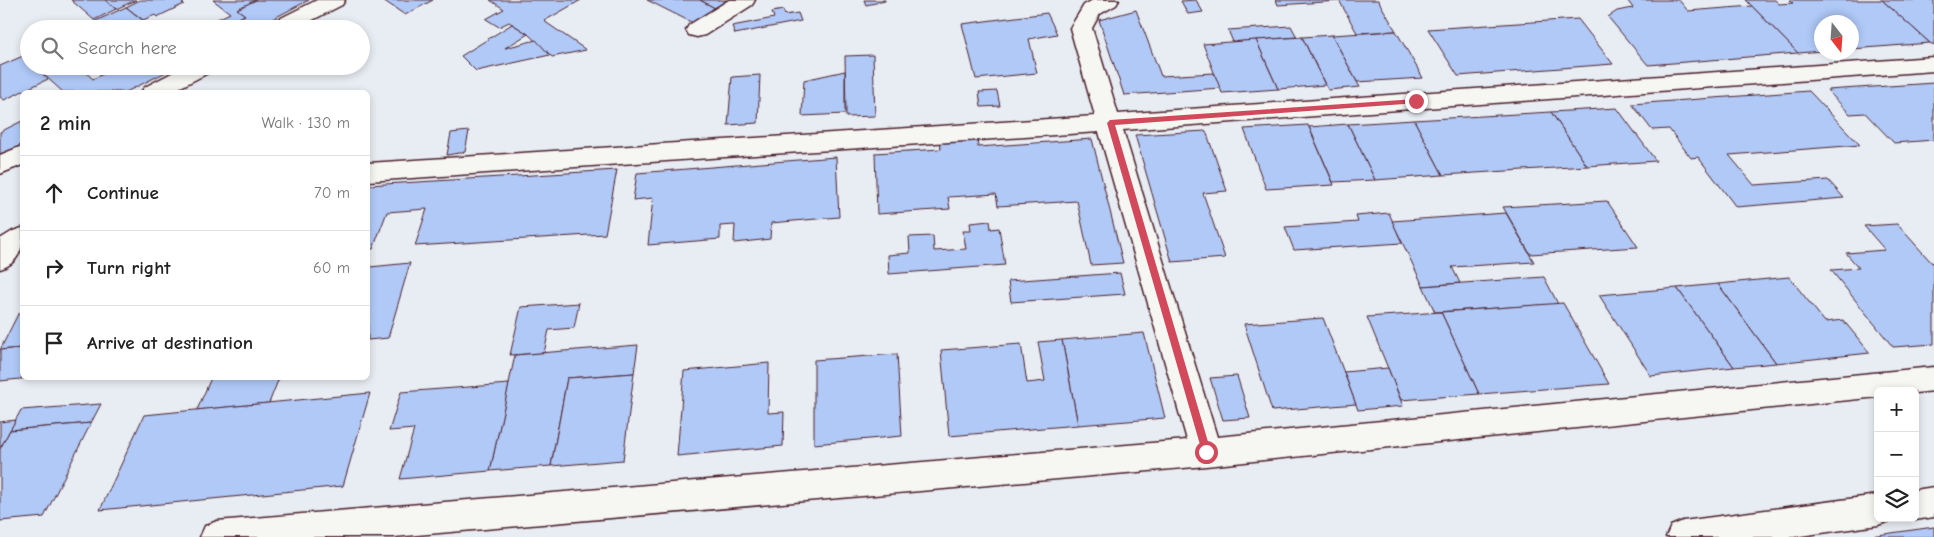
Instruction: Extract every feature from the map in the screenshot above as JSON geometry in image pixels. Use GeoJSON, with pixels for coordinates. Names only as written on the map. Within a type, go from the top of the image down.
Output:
{"type":"FeatureCollection","features":[{"type":"Feature","properties":{"kind":"street"},"geometry":{"type":"LineString","coordinates":[[295,20],[334,0]]}},
{"type":"Feature","properties":{"kind":"street"},"geometry":{"type":"LineString","coordinates":[[697,30],[744,0]]}},
{"type":"Feature","properties":{"kind":"street"},"geometry":{"type":"LineString","coordinates":[[1108,0],[1092,10],[1081,28],[1206,452]]}},
{"type":"Feature","properties":{"kind":"street"},"geometry":{"type":"LineString","coordinates":[[370,172],[1110,123],[1934,64]]}},
{"type":"Feature","properties":{"kind":"street"},"geometry":{"type":"LineString","coordinates":[[157,90],[186,75]]}},
{"type":"Feature","properties":{"kind":"street"},"geometry":{"type":"LineString","coordinates":[[0,165],[20,156]]}},
{"type":"Feature","properties":{"kind":"street"},"geometry":{"type":"LineString","coordinates":[[0,259],[11,244],[20,239]]}},
{"type":"Feature","properties":{"kind":"street"},"geometry":{"type":"LineString","coordinates":[[217,537],[1206,452],[1934,378]]}},
{"type":"Feature","properties":{"kind":"street"},"geometry":{"type":"LineString","coordinates":[[1919,504],[1934,502]]}},
{"type":"Feature","properties":{"kind":"street"},"geometry":{"type":"LineString","coordinates":[[1683,537],[1874,511]]}},
{"type":"Feature","properties":{"kind":"building"},"geometry":{"type":"Polygon","coordinates":[[[71,0],[105,0],[116,9],[94,20],[71,0]]]}},
{"type":"Feature","properties":{"kind":"building"},"geometry":{"type":"Polygon","coordinates":[[[105,0],[136,0],[116,9],[105,0]]]}},
{"type":"Feature","properties":{"kind":"building"},"geometry":{"type":"Polygon","coordinates":[[[140,0],[186,0],[181,2],[184,4],[157,17],[155,15],[143,20],[126,7],[140,0]]]}},
{"type":"Feature","properties":{"kind":"building"},"geometry":{"type":"Polygon","coordinates":[[[213,0],[256,0],[237,9],[245,15],[235,20],[216,20],[230,13],[213,0]]]}},
{"type":"Feature","properties":{"kind":"building"},"geometry":{"type":"Polygon","coordinates":[[[256,0],[309,0],[270,20],[235,20],[245,15],[237,9],[256,0]]]}},
{"type":"Feature","properties":{"kind":"building"},"geometry":{"type":"Polygon","coordinates":[[[383,0],[433,0],[405,15],[383,0]]]}},
{"type":"Feature","properties":{"kind":"building"},"geometry":{"type":"Polygon","coordinates":[[[490,0],[581,0],[544,21],[586,50],[552,57],[528,34],[509,22],[499,27],[486,19],[504,9],[490,0]]]}},
{"type":"Feature","properties":{"kind":"building"},"geometry":{"type":"Polygon","coordinates":[[[647,0],[700,0],[719,10],[697,25],[647,0]]]}},
{"type":"Feature","properties":{"kind":"building"},"geometry":{"type":"Polygon","coordinates":[[[700,0],[727,0],[715,8],[700,0]]]}},
{"type":"Feature","properties":{"kind":"building"},"geometry":{"type":"Polygon","coordinates":[[[864,0],[885,0],[885,1],[866,5],[864,0]]]}},
{"type":"Feature","properties":{"kind":"building"},"geometry":{"type":"Polygon","coordinates":[[[1196,0],[1203,12],[1188,14],[1181,1],[1196,0]]]}},
{"type":"Feature","properties":{"kind":"building"},"geometry":{"type":"Polygon","coordinates":[[[1276,0],[1339,0],[1339,1],[1278,5],[1276,0]]]}},
{"type":"Feature","properties":{"kind":"building"},"geometry":{"type":"Polygon","coordinates":[[[1339,0],[1378,0],[1396,31],[1357,33],[1339,0]]]}},
{"type":"Feature","properties":{"kind":"building"},"geometry":{"type":"Polygon","coordinates":[[[1627,0],[1679,0],[1688,11],[1752,6],[1798,53],[1648,65],[1608,17],[1617,11],[1633,8],[1627,0]]]}},
{"type":"Feature","properties":{"kind":"building"},"geometry":{"type":"Polygon","coordinates":[[[1746,0],[1775,0],[1779,4],[1793,3],[1790,0],[1882,0],[1930,43],[1859,48],[1859,15],[1814,15],[1814,52],[1798,53],[1746,0]]]}},
{"type":"Feature","properties":{"kind":"building"},"geometry":{"type":"Polygon","coordinates":[[[1882,0],[1934,0],[1934,45],[1930,43],[1882,0]]]}},
{"type":"Feature","properties":{"kind":"building"},"geometry":{"type":"Polygon","coordinates":[[[126,7],[143,20],[98,20],[126,7]]]}},
{"type":"Feature","properties":{"kind":"building"},"geometry":{"type":"Polygon","coordinates":[[[783,10],[785,15],[798,13],[801,21],[735,34],[732,26],[774,18],[772,12],[783,10]]]}},
{"type":"Feature","properties":{"kind":"building"},"geometry":{"type":"Polygon","coordinates":[[[1136,10],[1161,76],[1214,73],[1221,88],[1124,95],[1099,20],[1136,10]]]}},
{"type":"Feature","properties":{"kind":"building"},"geometry":{"type":"Polygon","coordinates":[[[1047,13],[1057,34],[1029,39],[1037,73],[976,79],[962,24],[1047,13]]]}},
{"type":"Feature","properties":{"kind":"building"},"geometry":{"type":"Polygon","coordinates":[[[1578,19],[1613,64],[1458,76],[1428,29],[1578,19]]]}},
{"type":"Feature","properties":{"kind":"building"},"geometry":{"type":"Polygon","coordinates":[[[512,24],[528,34],[505,48],[536,40],[550,55],[476,71],[461,56],[512,24]]]}},
{"type":"Feature","properties":{"kind":"building"},"geometry":{"type":"Polygon","coordinates":[[[1291,26],[1297,37],[1233,42],[1228,30],[1291,26]]]}},
{"type":"Feature","properties":{"kind":"building"},"geometry":{"type":"Polygon","coordinates":[[[1396,31],[1423,78],[1357,82],[1332,35],[1396,31]]]}},
{"type":"Feature","properties":{"kind":"building"},"geometry":{"type":"Polygon","coordinates":[[[1332,35],[1360,87],[1328,90],[1302,37],[1332,35]]]}},
{"type":"Feature","properties":{"kind":"building"},"geometry":{"type":"Polygon","coordinates":[[[1302,37],[1325,85],[1278,89],[1256,40],[1302,37]]]}},
{"type":"Feature","properties":{"kind":"building"},"geometry":{"type":"Polygon","coordinates":[[[1256,40],[1278,89],[1222,93],[1203,44],[1256,40]]]}},
{"type":"Feature","properties":{"kind":"building"},"geometry":{"type":"Polygon","coordinates":[[[873,55],[875,116],[846,117],[845,56],[873,55]]]}},
{"type":"Feature","properties":{"kind":"building"},"geometry":{"type":"Polygon","coordinates":[[[20,57],[20,75],[44,75],[48,79],[25,90],[20,90],[20,92],[4,100],[0,97],[0,66],[20,57]]]}},
{"type":"Feature","properties":{"kind":"building"},"geometry":{"type":"Polygon","coordinates":[[[845,71],[845,114],[802,116],[804,80],[845,71]]]}},
{"type":"Feature","properties":{"kind":"building"},"geometry":{"type":"Polygon","coordinates":[[[44,75],[89,75],[93,79],[101,75],[160,75],[130,90],[61,90],[44,75]]]}},
{"type":"Feature","properties":{"kind":"building"},"geometry":{"type":"Polygon","coordinates":[[[760,75],[758,123],[728,125],[732,77],[760,75]]]}},
{"type":"Feature","properties":{"kind":"building"},"geometry":{"type":"Polygon","coordinates":[[[1934,83],[1934,140],[1894,143],[1865,113],[1850,114],[1827,90],[1934,83]]]}},
{"type":"Feature","properties":{"kind":"building"},"geometry":{"type":"Polygon","coordinates":[[[997,91],[1000,106],[981,107],[979,92],[997,91]]]}},
{"type":"Feature","properties":{"kind":"building"},"geometry":{"type":"Polygon","coordinates":[[[1809,91],[1860,145],[1729,155],[1754,185],[1828,180],[1844,198],[1736,207],[1698,157],[1691,158],[1669,129],[1652,130],[1632,104],[1809,91]]]}},
{"type":"Feature","properties":{"kind":"building"},"geometry":{"type":"Polygon","coordinates":[[[1617,108],[1656,161],[1587,166],[1551,112],[1617,108]]]}},
{"type":"Feature","properties":{"kind":"building"},"geometry":{"type":"Polygon","coordinates":[[[1551,112],[1587,166],[1443,175],[1414,120],[1551,112]]]}},
{"type":"Feature","properties":{"kind":"building"},"geometry":{"type":"Polygon","coordinates":[[[1414,120],[1443,175],[1375,180],[1348,124],[1414,120]]]}},
{"type":"Feature","properties":{"kind":"building"},"geometry":{"type":"Polygon","coordinates":[[[20,122],[20,146],[0,156],[0,132],[20,122]]]}},
{"type":"Feature","properties":{"kind":"building"},"geometry":{"type":"Polygon","coordinates":[[[1348,124],[1375,180],[1333,182],[1309,127],[1348,124]]]}},
{"type":"Feature","properties":{"kind":"building"},"geometry":{"type":"Polygon","coordinates":[[[1308,125],[1334,185],[1266,189],[1244,129],[1308,125]]]}},
{"type":"Feature","properties":{"kind":"building"},"geometry":{"type":"Polygon","coordinates":[[[469,131],[465,152],[447,155],[451,133],[469,131]]]}},
{"type":"Feature","properties":{"kind":"building"},"geometry":{"type":"Polygon","coordinates":[[[1206,131],[1227,191],[1203,193],[1225,258],[1172,262],[1135,135],[1206,131]]]}},
{"type":"Feature","properties":{"kind":"building"},"geometry":{"type":"Polygon","coordinates":[[[977,137],[978,147],[1092,139],[1123,263],[1091,265],[1077,201],[998,206],[996,194],[948,197],[950,209],[877,214],[875,153],[941,149],[940,140],[977,137]]]}},
{"type":"Feature","properties":{"kind":"building"},"geometry":{"type":"Polygon","coordinates":[[[836,157],[839,217],[771,223],[770,239],[734,243],[735,225],[720,226],[720,239],[648,245],[653,198],[633,200],[637,173],[836,157]]]}},
{"type":"Feature","properties":{"kind":"building"},"geometry":{"type":"Polygon","coordinates":[[[617,170],[605,234],[415,246],[427,209],[387,212],[373,249],[370,249],[370,185],[617,170]]]}},
{"type":"Feature","properties":{"kind":"building"},"geometry":{"type":"Polygon","coordinates":[[[1607,201],[1638,247],[1530,254],[1503,207],[1607,201]]]}},
{"type":"Feature","properties":{"kind":"building"},"geometry":{"type":"Polygon","coordinates":[[[1389,213],[1402,243],[1294,250],[1285,227],[1358,222],[1356,216],[1389,213]]]}},
{"type":"Feature","properties":{"kind":"building"},"geometry":{"type":"Polygon","coordinates":[[[1506,213],[1534,262],[1452,267],[1460,283],[1423,286],[1392,221],[1506,213]]]}},
{"type":"Feature","properties":{"kind":"building"},"geometry":{"type":"Polygon","coordinates":[[[990,221],[991,229],[999,228],[1005,265],[889,274],[888,255],[910,253],[909,237],[933,236],[934,251],[966,249],[963,231],[971,231],[970,223],[990,221]]]}},
{"type":"Feature","properties":{"kind":"building"},"geometry":{"type":"Polygon","coordinates":[[[1897,224],[1932,263],[1934,262],[1934,344],[1893,347],[1831,270],[1859,268],[1846,253],[1885,250],[1864,226],[1897,224]]]}},
{"type":"Feature","properties":{"kind":"building"},"geometry":{"type":"Polygon","coordinates":[[[410,263],[388,338],[370,340],[370,267],[410,263]]]}},
{"type":"Feature","properties":{"kind":"building"},"geometry":{"type":"Polygon","coordinates":[[[1120,273],[1125,294],[1011,302],[1008,281],[1120,273]]]}},
{"type":"Feature","properties":{"kind":"building"},"geometry":{"type":"Polygon","coordinates":[[[1544,277],[1558,304],[1435,312],[1423,286],[1544,277]]]}},
{"type":"Feature","properties":{"kind":"building"},"geometry":{"type":"Polygon","coordinates":[[[1789,277],[1825,322],[1843,320],[1870,353],[1776,363],[1718,284],[1789,277]]]}},
{"type":"Feature","properties":{"kind":"building"},"geometry":{"type":"Polygon","coordinates":[[[1718,284],[1776,363],[1734,367],[1677,288],[1718,284]]]}},
{"type":"Feature","properties":{"kind":"building"},"geometry":{"type":"Polygon","coordinates":[[[1677,288],[1734,367],[1651,376],[1599,295],[1677,288]]]}},
{"type":"Feature","properties":{"kind":"building"},"geometry":{"type":"Polygon","coordinates":[[[579,303],[574,328],[549,330],[544,353],[510,355],[521,307],[579,303]]]}},
{"type":"Feature","properties":{"kind":"building"},"geometry":{"type":"Polygon","coordinates":[[[1563,303],[1609,384],[1479,394],[1441,312],[1563,303]]]}},
{"type":"Feature","properties":{"kind":"building"},"geometry":{"type":"Polygon","coordinates":[[[1441,312],[1479,394],[1401,400],[1367,317],[1441,312]]]}},
{"type":"Feature","properties":{"kind":"building"},"geometry":{"type":"Polygon","coordinates":[[[18,314],[20,314],[20,348],[0,350],[18,314]]]}},
{"type":"Feature","properties":{"kind":"building"},"geometry":{"type":"Polygon","coordinates":[[[1323,318],[1356,404],[1272,411],[1244,324],[1323,318]]]}},
{"type":"Feature","properties":{"kind":"building"},"geometry":{"type":"Polygon","coordinates":[[[1144,333],[1165,418],[1078,425],[1062,340],[1144,333]]]}},
{"type":"Feature","properties":{"kind":"building"},"geometry":{"type":"Polygon","coordinates":[[[1062,340],[1078,425],[949,436],[941,350],[1021,344],[1027,383],[1045,381],[1038,342],[1062,340]]]}},
{"type":"Feature","properties":{"kind":"building"},"geometry":{"type":"Polygon","coordinates":[[[638,345],[634,373],[567,378],[551,466],[490,471],[515,355],[638,345]]]}},
{"type":"Feature","properties":{"kind":"building"},"geometry":{"type":"Polygon","coordinates":[[[20,348],[20,379],[0,381],[0,350],[20,348]]]}},
{"type":"Feature","properties":{"kind":"building"},"geometry":{"type":"Polygon","coordinates":[[[897,354],[902,436],[814,444],[814,360],[897,354]]]}},
{"type":"Feature","properties":{"kind":"building"},"geometry":{"type":"Polygon","coordinates":[[[769,363],[768,413],[784,412],[783,446],[677,456],[684,371],[769,363]]]}},
{"type":"Feature","properties":{"kind":"building"},"geometry":{"type":"Polygon","coordinates":[[[1388,368],[1403,406],[1358,410],[1344,372],[1388,368]]]}},
{"type":"Feature","properties":{"kind":"building"},"geometry":{"type":"Polygon","coordinates":[[[634,373],[623,460],[551,466],[567,378],[634,373]]]}},
{"type":"Feature","properties":{"kind":"building"},"geometry":{"type":"Polygon","coordinates":[[[1237,376],[1250,418],[1223,420],[1210,378],[1237,376]]]}},
{"type":"Feature","properties":{"kind":"building"},"geometry":{"type":"Polygon","coordinates":[[[210,380],[278,380],[269,403],[197,410],[210,380]]]}},
{"type":"Feature","properties":{"kind":"building"},"geometry":{"type":"Polygon","coordinates":[[[509,384],[490,471],[400,479],[414,429],[389,431],[401,392],[509,384]]]}},
{"type":"Feature","properties":{"kind":"building"},"geometry":{"type":"Polygon","coordinates":[[[370,393],[343,486],[100,510],[144,415],[370,393]]]}},
{"type":"Feature","properties":{"kind":"building"},"geometry":{"type":"Polygon","coordinates":[[[101,404],[91,423],[10,430],[21,410],[101,404]]]}},
{"type":"Feature","properties":{"kind":"building"},"geometry":{"type":"Polygon","coordinates":[[[16,420],[10,430],[0,449],[0,422],[16,420]]]}},
{"type":"Feature","properties":{"kind":"building"},"geometry":{"type":"Polygon","coordinates":[[[91,423],[44,517],[0,521],[0,449],[10,430],[91,423]]]}},
{"type":"Feature","properties":{"kind":"building"},"geometry":{"type":"Polygon","coordinates":[[[1934,527],[1934,537],[1863,537],[1934,527]]]}},
{"type":"Feature","properties":{"kind":"route"},"geometry":{"type":"LineString","coordinates":[[1206,452],[1110,123],[1416,101]]}}]}
